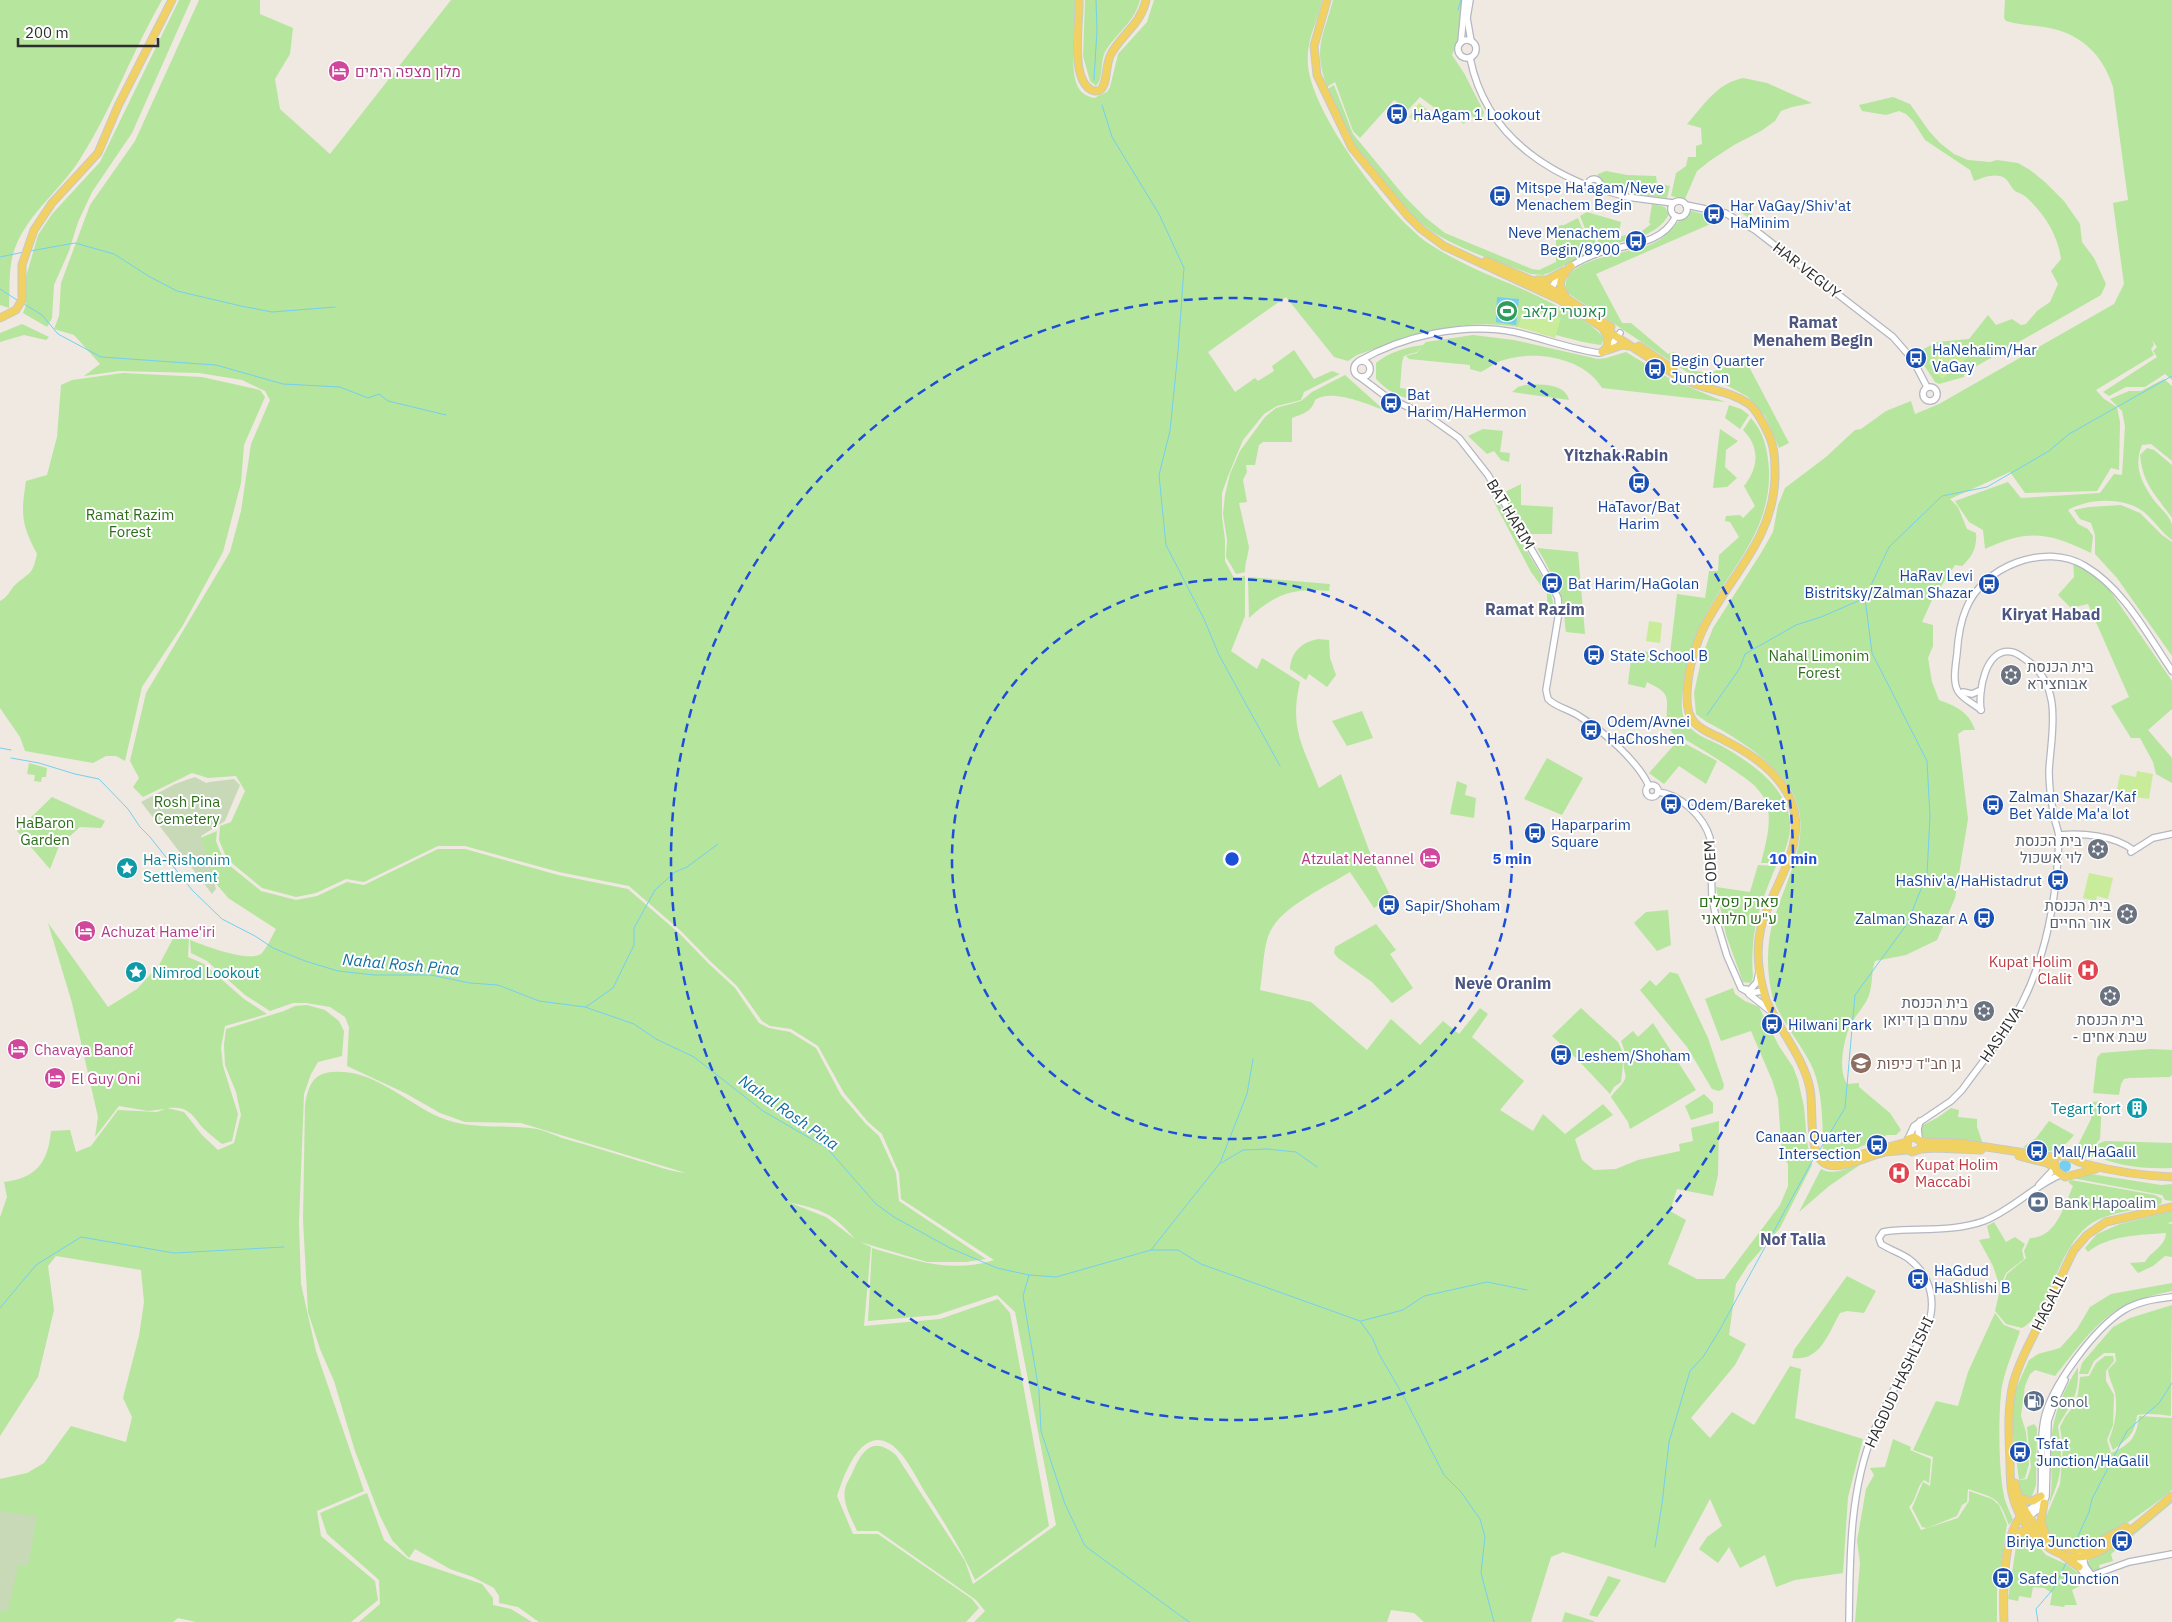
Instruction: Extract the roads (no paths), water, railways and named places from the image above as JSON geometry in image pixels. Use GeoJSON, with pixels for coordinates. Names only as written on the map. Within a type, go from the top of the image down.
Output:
{"type":"FeatureCollection","features":[{"type":"Feature","properties":{"kind":"main road"},"geometry":{"type":"LineString","coordinates":[[0,318],[11,314],[22,300],[22,265],[34,230],[52,202],[98,153],[118,106],[172,0]]}},
{"type":"Feature","properties":{"kind":"main road"},"geometry":{"type":"LineString","coordinates":[[1080,0],[1077,44],[1080,70],[1089,89],[1097,91],[1105,84],[1106,67],[1110,55],[1140,17],[1146,0]]}},
{"type":"Feature","properties":{"kind":"main road"},"geometry":{"type":"LineString","coordinates":[[1327,0],[1314,46],[1315,66],[1320,84],[1339,124],[1359,158],[1421,229],[1460,254],[1571,301],[1664,368],[1695,384],[1725,392],[1750,405],[1763,422],[1774,449],[1773,496],[1765,524],[1751,556],[1720,601],[1703,630],[1692,658],[1687,696],[1690,716],[1699,727],[1748,754],[1772,773],[1786,790],[1794,809],[1796,828],[1791,850],[1765,916],[1760,936],[1759,970],[1763,992],[1771,1011],[1807,1078],[1812,1098],[1814,1143],[1819,1159],[1825,1164],[1836,1166],[1884,1152],[1908,1150],[1915,1153],[1920,1143]]}},
{"type":"Feature","properties":{"kind":"main road"},"geometry":{"type":"LineString","coordinates":[[1421,229],[1444,244],[1523,276],[1695,384]]}},
{"type":"Feature","properties":{"kind":"main road"},"geometry":{"type":"LineString","coordinates":[[1571,266],[1563,275],[1560,283],[1562,291],[1571,301]]}},
{"type":"Feature","properties":{"kind":"main road"},"geometry":{"type":"LineString","coordinates":[[1523,276],[1542,280],[1552,278],[1564,271]]}},
{"type":"Feature","properties":{"kind":"main road"},"geometry":{"type":"LineString","coordinates":[[1600,326],[1608,338],[1605,351]]}},
{"type":"Feature","properties":{"kind":"main road"},"geometry":{"type":"LineString","coordinates":[[1605,351],[1622,345],[1633,347]]}},
{"type":"Feature","properties":{"kind":"main road"},"geometry":{"type":"LineString","coordinates":[[1819,1159],[1837,1162],[1908,1141],[1914,1137],[1920,1143],[1984,1150],[2039,1161],[2055,1168],[2060,1176],[2071,1175],[2090,1169],[2106,1168]]}},
{"type":"Feature","properties":{"kind":"main road"},"geometry":{"type":"LineString","coordinates":[[1908,1141],[1908,1150]]}},
{"type":"Feature","properties":{"kind":"main road"},"geometry":{"type":"LineString","coordinates":[[1920,1143],[1960,1143],[2052,1157],[2068,1155],[2074,1160],[2106,1168],[2172,1177]]}},
{"type":"Feature","properties":{"kind":"main road"},"geometry":{"type":"LineString","coordinates":[[2055,1168],[2056,1161],[2061,1156]]}},
{"type":"Feature","properties":{"kind":"main road"},"geometry":{"type":"LineString","coordinates":[[2071,1175],[2076,1169],[2074,1160]]}},
{"type":"Feature","properties":{"kind":"main road","name":"HAGALIL"},"geometry":{"type":"LineString","coordinates":[[2025,1516],[2012,1495],[2010,1462],[2009,1412],[2020,1361],[2074,1250],[2087,1235],[2106,1222],[2172,1207]]}},
{"type":"Feature","properties":{"kind":"main road","name":"HAGALIL"},"geometry":{"type":"LineString","coordinates":[[2010,1462],[2025,1516]]}},
{"type":"Feature","properties":{"kind":"main road"},"geometry":{"type":"LineString","coordinates":[[2064,1556],[2081,1555],[2109,1545],[2172,1496]]}},
{"type":"Feature","properties":{"kind":"main road"},"geometry":{"type":"LineString","coordinates":[[2021,1499],[2033,1501],[2043,1499],[2041,1522],[2047,1537]]}},
{"type":"Feature","properties":{"kind":"main road"},"geometry":{"type":"LineString","coordinates":[[2025,1516],[2034,1534],[2052,1551],[2064,1556],[2079,1567]]}},
{"type":"Feature","properties":{"kind":"main road"},"geometry":{"type":"LineString","coordinates":[[2008,1554],[2025,1516]]}},
{"type":"Feature","properties":{"kind":"main road"},"geometry":{"type":"LineString","coordinates":[[2025,1516],[2047,1537],[2081,1555]]}},
{"type":"Feature","properties":{"kind":"main road"},"geometry":{"type":"LineString","coordinates":[[2004,1622],[2010,1536],[2025,1516]]}},
{"type":"Feature","properties":{"kind":"main road"},"geometry":{"type":"LineString","coordinates":[[2015,1535],[2026,1531],[2034,1534]]}},
{"type":"Feature","properties":{"kind":"street"},"geometry":{"type":"LineString","coordinates":[[1465,0],[1461,42],[1458,47],[1458,53],[1464,58],[1470,58],[1476,52],[1475,45],[1470,41],[1467,18],[1470,0]]}},
{"type":"Feature","properties":{"kind":"street"},"geometry":{"type":"LineString","coordinates":[[1461,42],[1470,41]]}},
{"type":"Feature","properties":{"kind":"street"},"geometry":{"type":"LineString","coordinates":[[1470,58],[1484,100],[1499,123],[1512,140],[1542,164],[1588,186],[1593,192],[1600,189],[1630,197],[1673,203],[1679,200],[1686,205],[1687,210],[1684,214],[1676,216],[1669,227],[1656,237],[1641,243],[1593,255],[1571,266],[1564,271],[1549,291]]}},
{"type":"Feature","properties":{"kind":"street"},"geometry":{"type":"LineString","coordinates":[[1588,186],[1590,180],[1596,179],[1600,184],[1600,189]]}},
{"type":"Feature","properties":{"kind":"street"},"geometry":{"type":"LineString","coordinates":[[1673,203],[1671,211],[1676,216]]}},
{"type":"Feature","properties":{"kind":"street","name":"HAR VEGUY"},"geometry":{"type":"LineString","coordinates":[[1686,205],[1725,213],[1756,230],[1893,337],[1913,360],[1927,387]]}},
{"type":"Feature","properties":{"kind":"street"},"geometry":{"type":"LineString","coordinates":[[1380,352],[1372,358],[1369,370],[1360,377],[1356,374],[1354,365],[1359,361],[1380,352],[1407,341],[1431,333],[1448,330],[1479,329],[1511,332],[1605,351],[1618,335]]}},
{"type":"Feature","properties":{"kind":"street"},"geometry":{"type":"LineString","coordinates":[[1359,361],[1366,362],[1371,381],[1377,389]]}},
{"type":"Feature","properties":{"kind":"street","name":"BAT HARIM"},"geometry":{"type":"LineString","coordinates":[[1360,377],[1388,398],[1442,424],[1468,448],[1488,475],[1558,598],[1559,612],[1546,690],[1548,699],[1552,703],[1580,716],[1620,748],[1642,772],[1649,786]]}},
{"type":"Feature","properties":{"kind":"street"},"geometry":{"type":"LineString","coordinates":[[1957,687],[1968,694],[1981,690],[1981,710],[1958,692],[1957,687],[1955,669],[1959,632],[1966,608],[1976,592],[1988,580],[2008,566],[2026,559],[2043,557],[2059,558],[2083,565],[2109,584],[2125,601],[2172,671]]}},
{"type":"Feature","properties":{"kind":"street","name":"HASHIVA"},"geometry":{"type":"LineString","coordinates":[[1908,1141],[1914,1126],[1951,1101],[1962,1090],[2021,1004],[2036,968],[2049,922],[2059,835],[2049,779],[2054,716],[2045,680],[2032,664],[2017,653],[2003,652],[1993,658],[1981,690]]}},
{"type":"Feature","properties":{"kind":"street"},"geometry":{"type":"LineString","coordinates":[[1649,786],[1655,786],[1658,792],[1654,797],[1648,796],[1646,791],[1649,786]]}},
{"type":"Feature","properties":{"kind":"street","name":"ODEM"},"geometry":{"type":"LineString","coordinates":[[1658,792],[1666,794],[1691,809],[1703,820],[1707,827],[1710,838],[1712,897],[1717,923],[1727,956],[1743,990]]}},
{"type":"Feature","properties":{"kind":"street"},"geometry":{"type":"LineString","coordinates":[[2059,835],[2080,835],[2111,839],[2124,844],[2132,852],[2153,838],[2172,834]]}},
{"type":"Feature","properties":{"kind":"street"},"geometry":{"type":"LineString","coordinates":[[1743,990],[1750,990],[1754,987],[1759,970]]}},
{"type":"Feature","properties":{"kind":"street"},"geometry":{"type":"LineString","coordinates":[[1743,990],[1755,993],[1763,992]]}},
{"type":"Feature","properties":{"kind":"street"},"geometry":{"type":"LineString","coordinates":[[1743,990],[1760,1000],[1771,1011]]}},
{"type":"Feature","properties":{"kind":"street"},"geometry":{"type":"LineString","coordinates":[[1920,1121],[1918,1129],[1920,1143]]}},
{"type":"Feature","properties":{"kind":"street","name":"HAGDUD HASHLISHI"},"geometry":{"type":"LineString","coordinates":[[2031,1194],[2055,1168]]}},
{"type":"Feature","properties":{"kind":"street","name":"HAGDUD HASHLISHI"},"geometry":{"type":"LineString","coordinates":[[1849,1622],[1851,1535],[1866,1456],[1876,1428],[1926,1328],[1932,1309],[1929,1286],[1919,1269],[1909,1259],[1881,1244],[1879,1238],[1883,1232],[1889,1231],[1932,1230],[1983,1221],[2060,1176]]}},
{"type":"Feature","properties":{"kind":"street"},"geometry":{"type":"LineString","coordinates":[[2025,1516],[2043,1499],[2048,1491],[2049,1418],[2059,1391],[2080,1355],[2095,1336],[2125,1309],[2144,1302],[2172,1297]]}},
{"type":"Feature","properties":{"kind":"street"},"geometry":{"type":"LineString","coordinates":[[2081,1555],[2079,1567],[2083,1572],[2093,1575],[2129,1562],[2172,1554]]}},
{"type":"Feature","properties":{"kind":"street"},"geometry":{"type":"LineString","coordinates":[[2081,1555],[2085,1566],[2093,1575]]}},
{"type":"Feature","properties":{"kind":"water","name":"קאנטרי קלאב"},"geometry":{"type":"Polygon","coordinates":[[[1497,297],[1519,299],[1516,325],[1496,322],[1497,297]]]}},
{"type":"Feature","properties":{"kind":"water"},"geometry":{"type":"Polygon","coordinates":[[[2067,1160],[2070,1161],[2070,1171],[2063,1172],[2060,1171],[2059,1164],[2060,1161],[2067,1160]]]}},
{"type":"Feature","properties":{"kind":"waterway"},"geometry":{"type":"LineString","coordinates":[[1094,80],[1097,30],[1096,0]]}},
{"type":"Feature","properties":{"kind":"waterway"},"geometry":{"type":"LineString","coordinates":[[1458,10],[1461,0]]}},
{"type":"Feature","properties":{"kind":"waterway"},"geometry":{"type":"LineString","coordinates":[[1102,105],[1112,137],[1159,214],[1184,268],[1170,431],[1159,475],[1166,545],[1204,619],[1219,655],[1280,766]]}},
{"type":"Feature","properties":{"kind":"waterway"},"geometry":{"type":"LineString","coordinates":[[30,251],[75,243],[114,254],[150,277],[177,291],[272,312],[335,307]]}},
{"type":"Feature","properties":{"kind":"waterway"},"geometry":{"type":"LineString","coordinates":[[0,257],[24,252]]}},
{"type":"Feature","properties":{"kind":"waterway"},"geometry":{"type":"LineString","coordinates":[[0,289],[17,300]]}},
{"type":"Feature","properties":{"kind":"waterway"},"geometry":{"type":"LineString","coordinates":[[24,304],[42,315],[58,334],[101,357],[216,365],[283,384],[340,387],[368,398],[379,394],[388,401],[446,415]]}},
{"type":"Feature","properties":{"kind":"waterway"},"geometry":{"type":"LineString","coordinates":[[1819,1151],[1845,1108],[1855,995],[1907,924],[1927,874],[1930,816],[1927,761],[1872,653],[1865,598],[1889,547],[1942,496],[1987,487],[2049,451],[2069,434],[2172,376]]}},
{"type":"Feature","properties":{"kind":"waterway"},"geometry":{"type":"LineString","coordinates":[[1707,715],[1740,668],[1745,654],[1796,625],[1821,617],[1865,598]]}},
{"type":"Feature","properties":{"kind":"waterway","name":"Nahal Rosh Pina"},"geometry":{"type":"LineString","coordinates":[[0,748],[11,750]]}},
{"type":"Feature","properties":{"kind":"waterway","name":"Nahal Rosh Pina"},"geometry":{"type":"LineString","coordinates":[[11,758],[39,763],[99,779],[128,809],[140,827],[192,890],[222,919],[255,936],[273,948],[305,961],[338,971],[374,975],[431,975],[470,983],[498,985],[539,1001],[585,1007],[634,1024],[656,1039],[694,1057],[763,1111],[827,1148],[876,1204],[894,1217],[950,1248],[997,1268],[1029,1275],[1023,1296],[1039,1391],[1041,1431],[1065,1504],[1085,1546],[1189,1622]]}},
{"type":"Feature","properties":{"kind":"waterway"},"geometry":{"type":"LineString","coordinates":[[586,1007],[613,988],[634,945],[634,928],[655,890],[675,872],[687,867],[718,844]]}},
{"type":"Feature","properties":{"kind":"waterway"},"geometry":{"type":"LineString","coordinates":[[1151,1250],[1220,1163],[1247,1094],[1253,1059]]}},
{"type":"Feature","properties":{"kind":"waterway"},"geometry":{"type":"LineString","coordinates":[[1221,1163],[1243,1150],[1267,1149],[1296,1152],[1317,1167]]}},
{"type":"Feature","properties":{"kind":"waterway"},"geometry":{"type":"LineString","coordinates":[[1655,1547],[1669,1442],[1690,1371],[1703,1357],[1719,1331],[1815,1156]]}},
{"type":"Feature","properties":{"kind":"waterway"},"geometry":{"type":"LineString","coordinates":[[0,1308],[36,1265],[81,1237],[174,1253],[284,1247]]}},
{"type":"Feature","properties":{"kind":"waterway"},"geometry":{"type":"LineString","coordinates":[[1029,1275],[1056,1277],[1151,1250],[1178,1250],[1201,1264],[1360,1321],[1373,1339],[1379,1354],[1404,1397],[1444,1475],[1461,1492],[1480,1519],[1485,1537],[1481,1573],[1494,1622]]}},
{"type":"Feature","properties":{"kind":"waterway"},"geometry":{"type":"LineString","coordinates":[[1361,1321],[1403,1310],[1424,1296],[1487,1282],[1527,1290]]}},
{"type":"Feature","properties":{"kind":"waterway"},"geometry":{"type":"LineString","coordinates":[[2074,1545],[2089,1512],[2092,1499],[2127,1431],[2159,1403],[2172,1383]]}},
{"type":"Feature","properties":{"kind":"waterway"},"geometry":{"type":"LineString","coordinates":[[2038,1622],[2036,1609],[2054,1588],[2066,1563]]}},
{"type":"Feature","properties":{"kind":"place","name":"מלון מצפה הימים"},"geometry":{"type":"Point","coordinates":[339,71]}},
{"type":"Feature","properties":{"kind":"place","name":"HaAgam 1 Lookout"},"geometry":{"type":"Point","coordinates":[1397,114]}},
{"type":"Feature","properties":{"kind":"place","name":"Mitspe Ha'agam/Neve Menachem Begin"},"geometry":{"type":"Point","coordinates":[1500,196]}},
{"type":"Feature","properties":{"kind":"place","name":"Har VaGay/Shiv'at HaMinim"},"geometry":{"type":"Point","coordinates":[1714,214]}},
{"type":"Feature","properties":{"kind":"place","name":"Neve Menachem Begin/8900"},"geometry":{"type":"Point","coordinates":[1636,241]}},
{"type":"Feature","properties":{"kind":"place","name":"קאנטרי קלאב"},"geometry":{"type":"Point","coordinates":[1507,311]}},
{"type":"Feature","properties":{"kind":"place","name":"HaNehalim/Har VaGay"},"geometry":{"type":"Point","coordinates":[1916,358]}},
{"type":"Feature","properties":{"kind":"place","name":"Begin Quarter Junction"},"geometry":{"type":"Point","coordinates":[1655,369]}},
{"type":"Feature","properties":{"kind":"place","name":"Bat Harim/HaHermon"},"geometry":{"type":"Point","coordinates":[1391,403]}},
{"type":"Feature","properties":{"kind":"place","name":"HaTavor/Bat Harim"},"geometry":{"type":"Point","coordinates":[1639,483]}},
{"type":"Feature","properties":{"kind":"place","name":"Bat Harim/HaGolan"},"geometry":{"type":"Point","coordinates":[1552,583]}},
{"type":"Feature","properties":{"kind":"place","name":"HaRav Levi Bistritsky/Zalman Shazar"},"geometry":{"type":"Point","coordinates":[1989,584]}},
{"type":"Feature","properties":{"kind":"place","name":"State School B"},"geometry":{"type":"Point","coordinates":[1594,655]}},
{"type":"Feature","properties":{"kind":"place","name":"בית הכנסת אבוחצירא"},"geometry":{"type":"Point","coordinates":[2011,675]}},
{"type":"Feature","properties":{"kind":"place","name":"Odem/Avnei HaChoshen"},"geometry":{"type":"Point","coordinates":[1591,730]}},
{"type":"Feature","properties":{"kind":"place","name":"Odem/Bareket"},"geometry":{"type":"Point","coordinates":[1671,804]}},
{"type":"Feature","properties":{"kind":"place","name":"Zalman Shazar/Kaf Bet Yalde Ma'a lot"},"geometry":{"type":"Point","coordinates":[1993,805]}},
{"type":"Feature","properties":{"kind":"place","name":"Haparparim Square"},"geometry":{"type":"Point","coordinates":[1535,833]}},
{"type":"Feature","properties":{"kind":"place","name":"בית הכנסת לוי אשכול"},"geometry":{"type":"Point","coordinates":[2098,849]}},
{"type":"Feature","properties":{"kind":"place","name":"Atzulat Netannel"},"geometry":{"type":"Point","coordinates":[1430,858]}},
{"type":"Feature","properties":{"kind":"place","name":"Ha-Rishonim Settlement"},"geometry":{"type":"Point","coordinates":[127,868]}},
{"type":"Feature","properties":{"kind":"place","name":"HaShiv'a/HaHistadrut"},"geometry":{"type":"Point","coordinates":[2058,880]}},
{"type":"Feature","properties":{"kind":"place","name":"Sapir/Shoham"},"geometry":{"type":"Point","coordinates":[1389,905]}},
{"type":"Feature","properties":{"kind":"place","name":"בית הכנסת אור החיים"},"geometry":{"type":"Point","coordinates":[2127,914]}},
{"type":"Feature","properties":{"kind":"place","name":"Zalman Shazar A"},"geometry":{"type":"Point","coordinates":[1984,918]}},
{"type":"Feature","properties":{"kind":"place","name":"Achuzat Hame'iri"},"geometry":{"type":"Point","coordinates":[85,931]}},
{"type":"Feature","properties":{"kind":"place","name":"Kupat Holim Clalit"},"geometry":{"type":"Point","coordinates":[2088,970]}},
{"type":"Feature","properties":{"kind":"place","name":"Nimrod Lookout"},"geometry":{"type":"Point","coordinates":[136,972]}},
{"type":"Feature","properties":{"kind":"place","name":"בית הכנסת - שבת אחים"},"geometry":{"type":"Point","coordinates":[2110,996]}},
{"type":"Feature","properties":{"kind":"place","name":"בית הכנסת עמרם בן דיואן"},"geometry":{"type":"Point","coordinates":[1984,1011]}},
{"type":"Feature","properties":{"kind":"place","name":"Hilwani Park"},"geometry":{"type":"Point","coordinates":[1772,1024]}},
{"type":"Feature","properties":{"kind":"place","name":"Chavaya Banof"},"geometry":{"type":"Point","coordinates":[18,1049]}},
{"type":"Feature","properties":{"kind":"place","name":"Leshem/Shoham"},"geometry":{"type":"Point","coordinates":[1561,1055]}},
{"type":"Feature","properties":{"kind":"place","name":"גן חב\"ד כיפות"},"geometry":{"type":"Point","coordinates":[1861,1063]}},
{"type":"Feature","properties":{"kind":"place","name":"El Guy Oni"},"geometry":{"type":"Point","coordinates":[55,1078]}},
{"type":"Feature","properties":{"kind":"place","name":"Tegart fort"},"geometry":{"type":"Point","coordinates":[2137,1108]}},
{"type":"Feature","properties":{"kind":"place","name":"Canaan Quarter Intersection"},"geometry":{"type":"Point","coordinates":[1877,1145]}},
{"type":"Feature","properties":{"kind":"place","name":"Mall/HaGalil"},"geometry":{"type":"Point","coordinates":[2037,1151]}},
{"type":"Feature","properties":{"kind":"place","name":"Kupat Holim Maccabi"},"geometry":{"type":"Point","coordinates":[1899,1173]}},
{"type":"Feature","properties":{"kind":"place","name":"Bank Hapoalim"},"geometry":{"type":"Point","coordinates":[2038,1202]}},
{"type":"Feature","properties":{"kind":"place","name":"HaGdud HaShlishi B"},"geometry":{"type":"Point","coordinates":[1918,1279]}},
{"type":"Feature","properties":{"kind":"place","name":"Sonol"},"geometry":{"type":"Point","coordinates":[2034,1401]}},
{"type":"Feature","properties":{"kind":"place","name":"Tsfat Junction/HaGalil"},"geometry":{"type":"Point","coordinates":[2020,1452]}},
{"type":"Feature","properties":{"kind":"place","name":"Biriya Junction"},"geometry":{"type":"Point","coordinates":[2122,1541]}},
{"type":"Feature","properties":{"kind":"place","name":"Safed Junction"},"geometry":{"type":"Point","coordinates":[2003,1578]}},
{"type":"Feature","properties":{"kind":"district","name":"Ramat Menahem Begin"},"geometry":{"type":"Point","coordinates":[1813,331]}},
{"type":"Feature","properties":{"kind":"district","name":"Yitzhak Rabin"},"geometry":{"type":"Point","coordinates":[1616,455]}},
{"type":"Feature","properties":{"kind":"district","name":"Ramat Razim"},"geometry":{"type":"Point","coordinates":[1535,609]}},
{"type":"Feature","properties":{"kind":"district","name":"Kiryat Habad"},"geometry":{"type":"Point","coordinates":[2051,614]}},
{"type":"Feature","properties":{"kind":"district","name":"Neve Oranim"},"geometry":{"type":"Point","coordinates":[1503,983]}},
{"type":"Feature","properties":{"kind":"district","name":"Nof Talia"},"geometry":{"type":"Point","coordinates":[1793,1239]}},
{"type":"Feature","properties":{"kind":"park label","name":"Ramat Razim Forest"},"geometry":{"type":"Point","coordinates":[130,522]}},
{"type":"Feature","properties":{"kind":"park label","name":"Nahal Limonim Forest"},"geometry":{"type":"Point","coordinates":[1819,664]}},
{"type":"Feature","properties":{"kind":"park label","name":"Rosh Pina Cemetery"},"geometry":{"type":"Point","coordinates":[187,810]}},
{"type":"Feature","properties":{"kind":"park label","name":"HaBaron Garden"},"geometry":{"type":"Point","coordinates":[45,830]}},
{"type":"Feature","properties":{"kind":"park label","name":"פארק פסלים ע\"ש חלוואני"},"geometry":{"type":"Point","coordinates":[1739,910]}}]}
